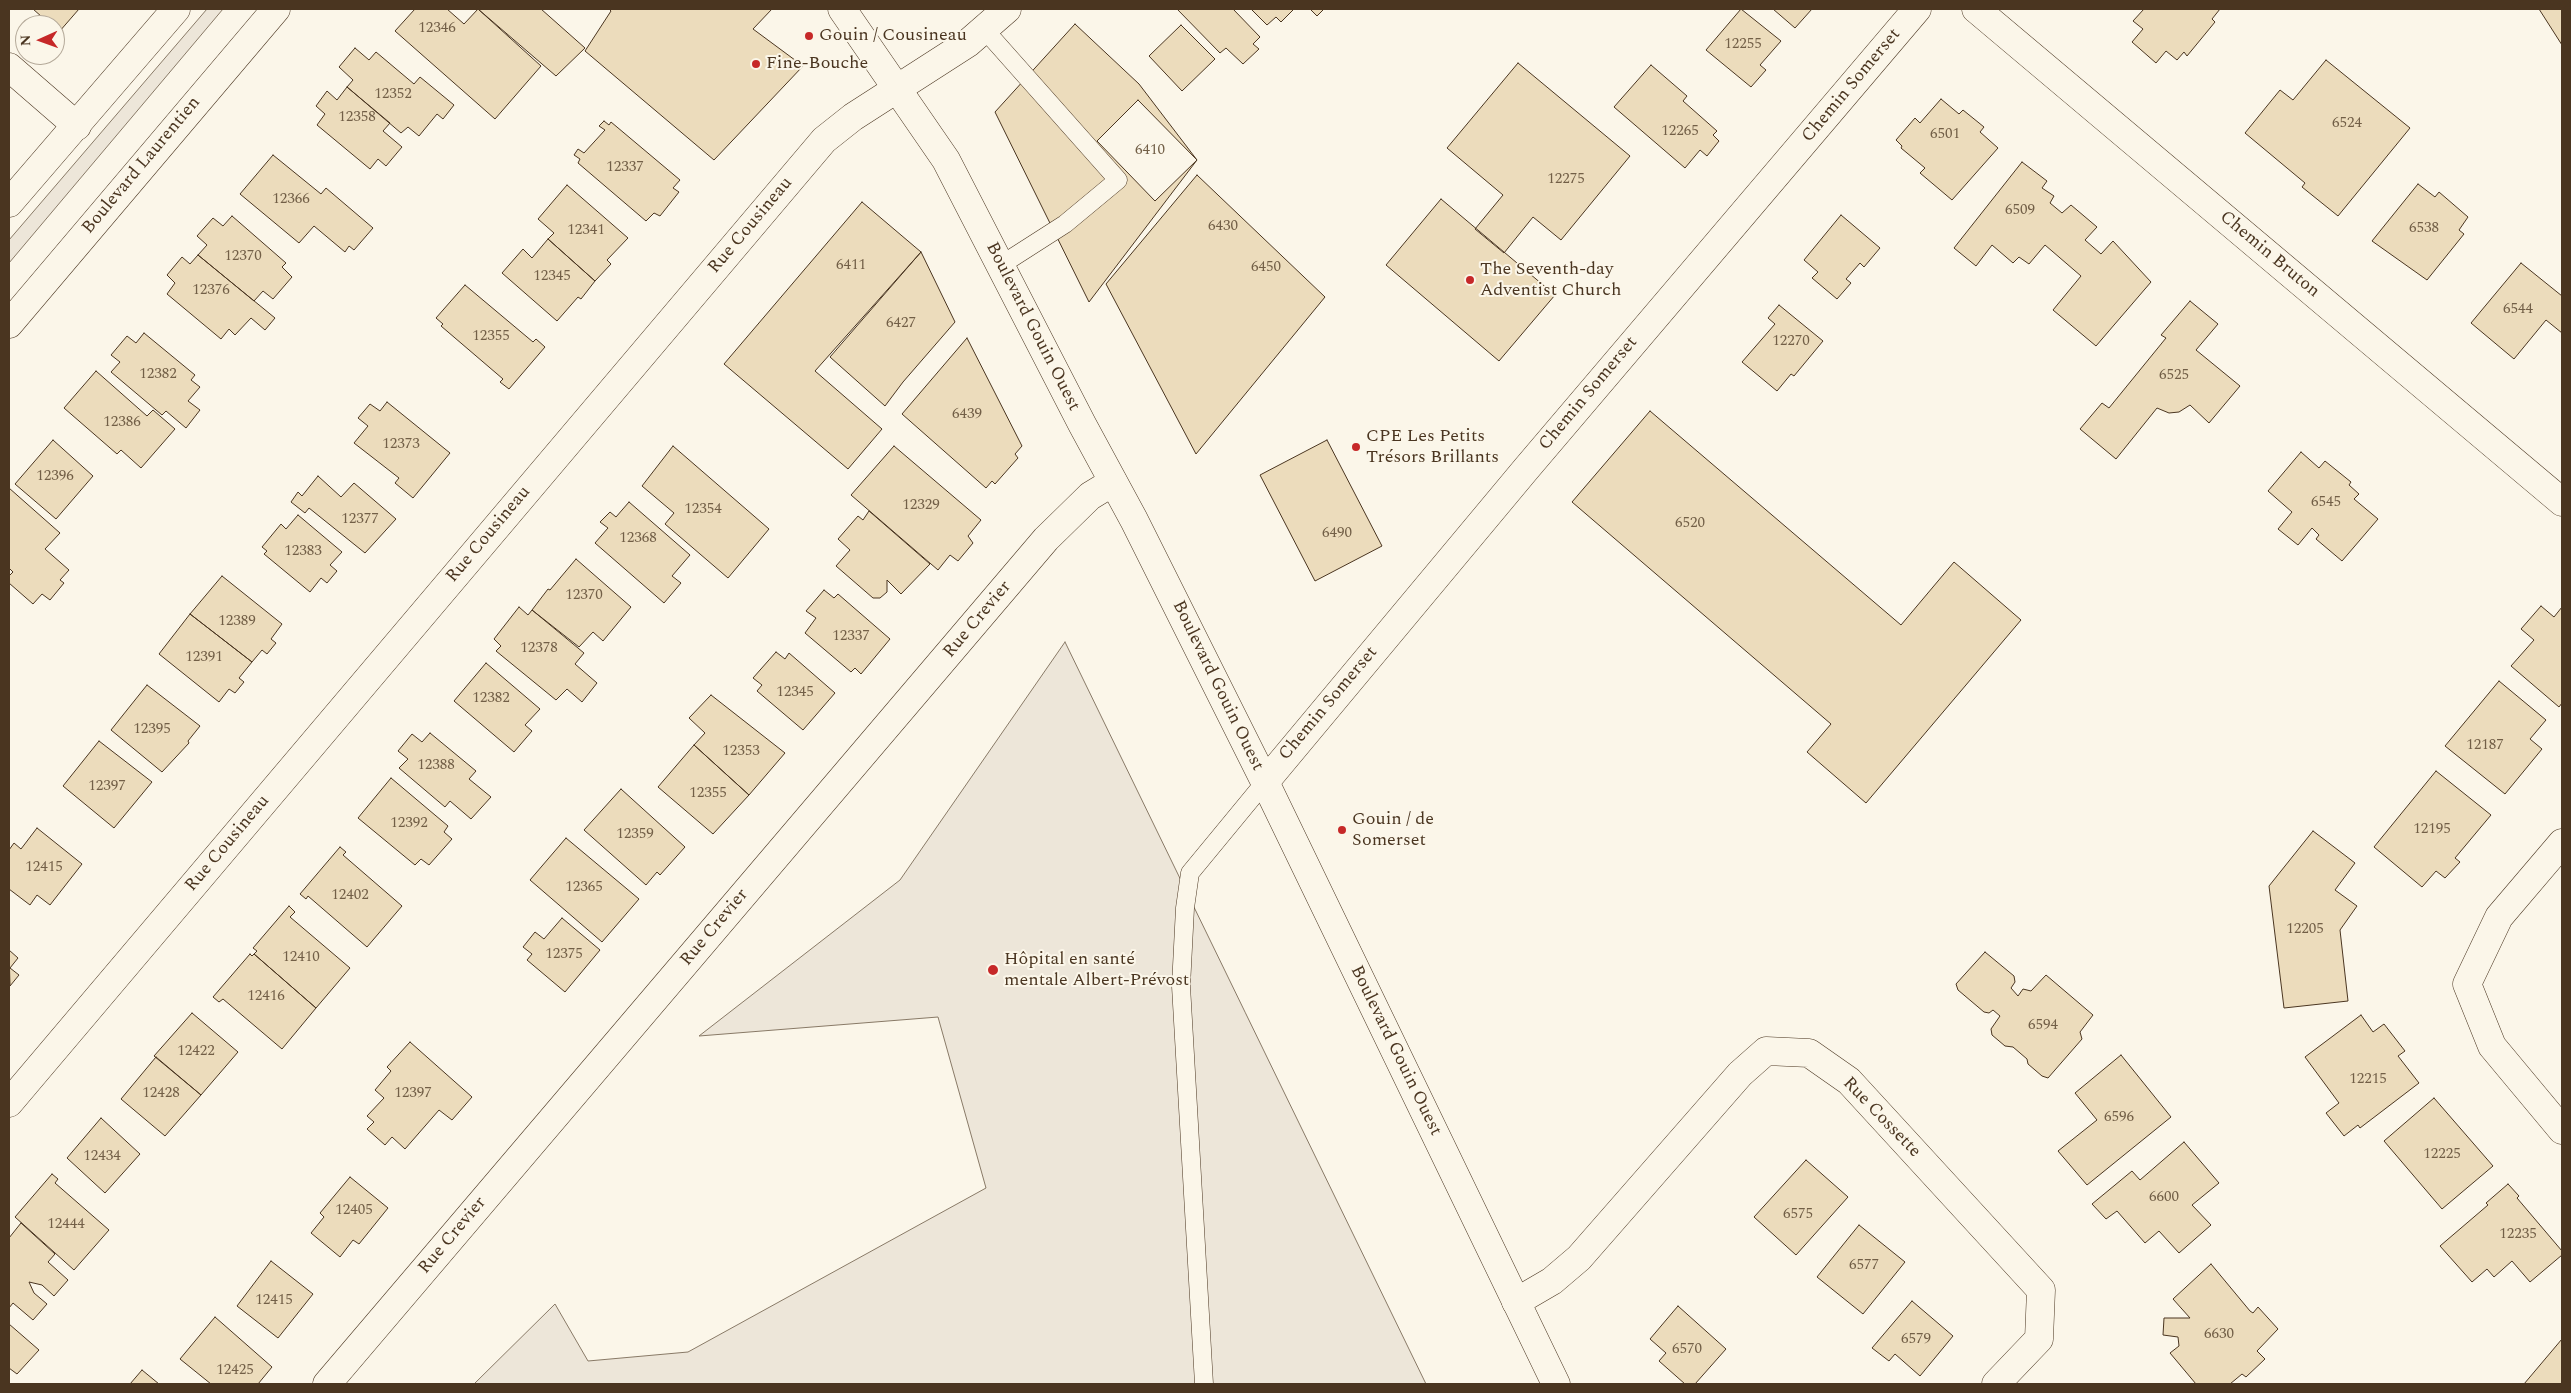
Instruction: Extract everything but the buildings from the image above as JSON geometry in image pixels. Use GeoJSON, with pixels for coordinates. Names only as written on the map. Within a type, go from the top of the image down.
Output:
{"type":"FeatureCollection","features":[{"type":"Feature","properties":{"kind":"street"},"geometry":{"type":"LineString","coordinates":[[9,203],[176,9]]}},
{"type":"Feature","properties":{"kind":"street","name":"Boulevard Laurentien"},"geometry":{"type":"LineString","coordinates":[[9,324],[276,9]]}},
{"type":"Feature","properties":{"kind":"street","name":"Boulevard Gouin Ouest"},"geometry":{"type":"LineString","coordinates":[[842,9],[946,160],[1001,265],[1265,782],[1556,1384]]}},
{"type":"Feature","properties":{"kind":"street","name":"Rue Cousineau"},"geometry":{"type":"LineString","coordinates":[[9,1102],[814,152],[838,126],[968,43],[1008,9]]}},
{"type":"Feature","properties":{"kind":"street","name":"Chemin Somerset"},"geometry":{"type":"LineString","coordinates":[[1265,782],[1526,469],[1917,9]]}},
{"type":"Feature","properties":{"kind":"street","name":"Chemin Bruton"},"geometry":{"type":"LineString","coordinates":[[1976,9],[2562,502]]}},
{"type":"Feature","properties":{"kind":"street"},"geometry":{"type":"LineString","coordinates":[[9,67],[76,126]]}},
{"type":"Feature","properties":{"kind":"street","name":"Rue Crevier"},"geometry":{"type":"LineString","coordinates":[[327,1384],[1046,539],[1090,496],[1113,482]]}},
{"type":"Feature","properties":{"kind":"street"},"geometry":{"type":"LineString","coordinates":[[2562,843],[2499,917],[2467,984],[2492,1046],[2562,1130]]}},
{"type":"Feature","properties":{"kind":"street","name":"Rue Cossette"},"geometry":{"type":"LineString","coordinates":[[1516,1302],[1552,1281],[1580,1258],[1740,1074],[1766,1051],[1809,1053],[1849,1081],[2041,1290],[2039,1339],[1996,1384]]}},
{"type":"Feature","properties":{"kind":"lane"},"geometry":{"type":"LineString","coordinates":[[984,29],[1118,180],[1065,224],[1001,265]]}},
{"type":"Feature","properties":{"kind":"lane"},"geometry":{"type":"LineString","coordinates":[[1204,1384],[1181,986],[1185,908],[1190,873],[1265,782]]}},
{"type":"Feature","properties":{"kind":"shaded area"},"geometry":{"type":"Polygon","coordinates":[[[207,9],[223,9],[9,263],[9,240],[207,9]]]}},
{"type":"Feature","properties":{"kind":"shaded area"},"geometry":{"type":"Polygon","coordinates":[[[1065,642],[1426,1384],[474,1384],[555,1304],[588,1361],[688,1352],[986,1188],[938,1017],[699,1036],[900,880],[1065,642]]]}},
{"type":"Feature","properties":{"kind":"place","name":"Gouin / Cousineau"},"geometry":{"type":"Point","coordinates":[809,36]}},
{"type":"Feature","properties":{"kind":"place","name":"Fine-Bouche"},"geometry":{"type":"Point","coordinates":[756,64]}},
{"type":"Feature","properties":{"kind":"place","name":"The Seventh-day Adventist Church"},"geometry":{"type":"Point","coordinates":[1470,280]}},
{"type":"Feature","properties":{"kind":"place","name":"CPE Les Petits Trésors Brillants"},"geometry":{"type":"Point","coordinates":[1356,447]}},
{"type":"Feature","properties":{"kind":"place","name":"Gouin / de Somerset"},"geometry":{"type":"Point","coordinates":[1342,830]}},
{"type":"Feature","properties":{"kind":"place","name":"Hôpital en santé mentale Albert-Prévost"},"geometry":{"type":"Point","coordinates":[993,970]}}]}
